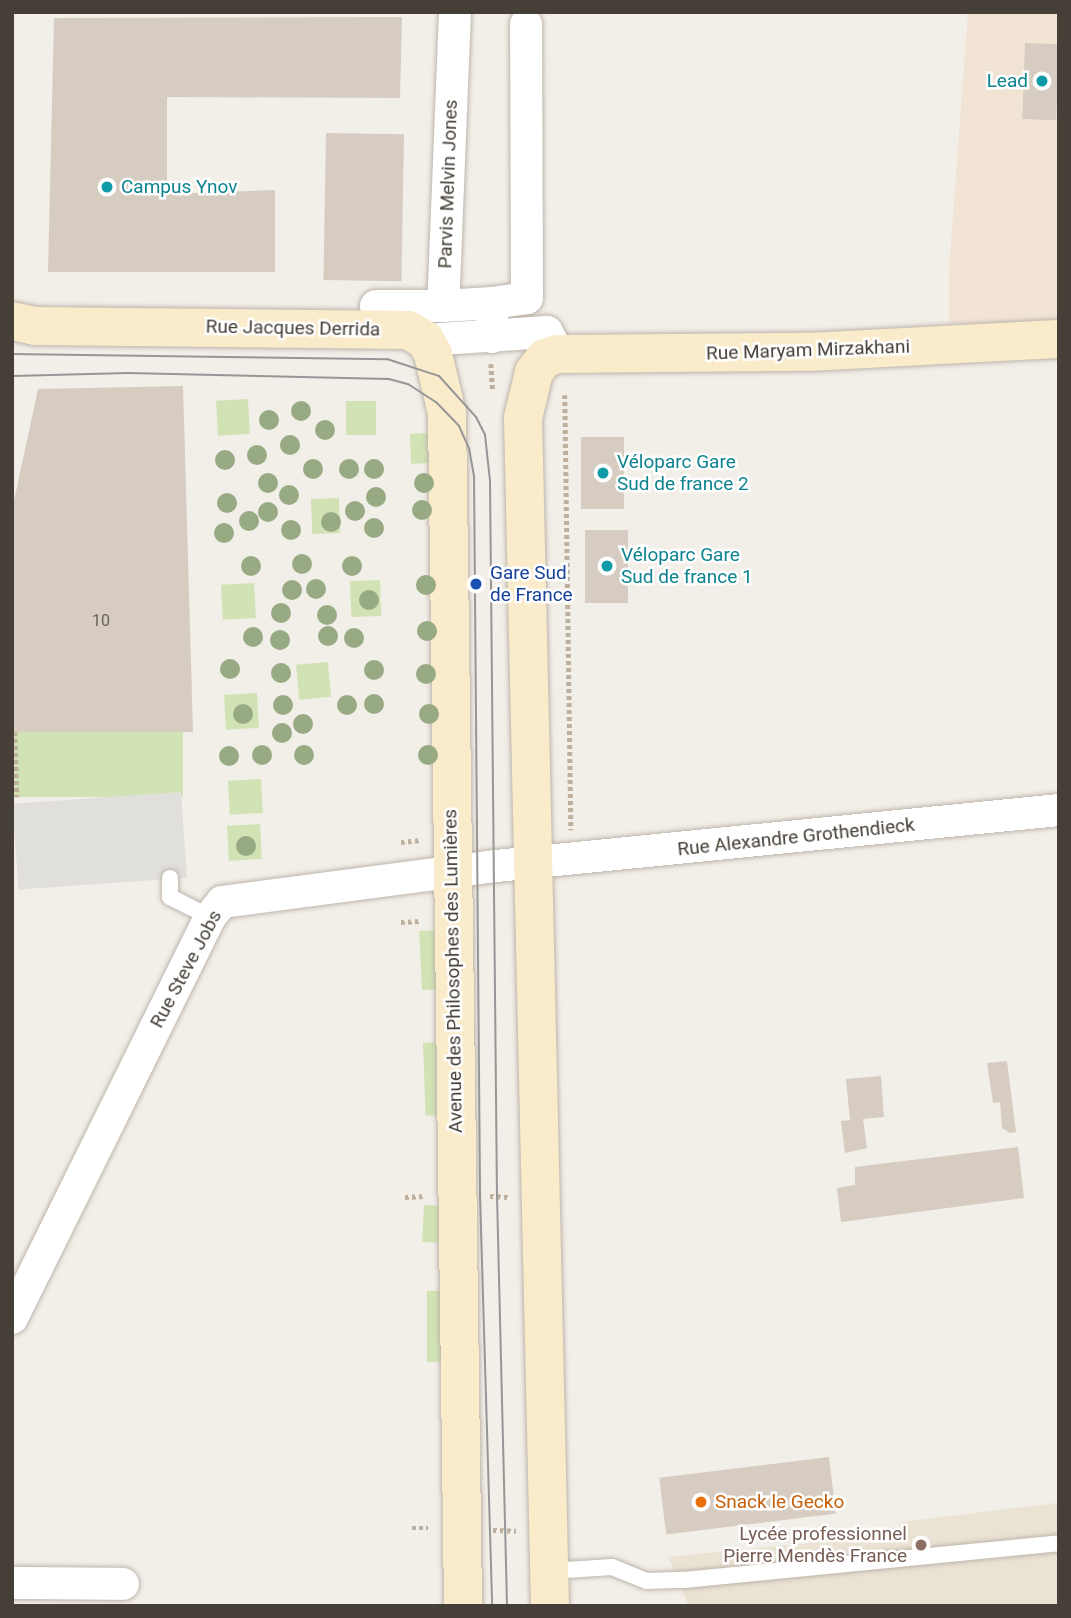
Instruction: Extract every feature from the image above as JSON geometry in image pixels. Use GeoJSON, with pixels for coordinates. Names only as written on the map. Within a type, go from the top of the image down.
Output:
{"type":"FeatureCollection","features":[{"type":"Feature","properties":{"kind":"street","name":"Parvis Melvin Jones"},"geometry":{"type":"LineString","coordinates":[[443,306],[455,17]]}},
{"type":"Feature","properties":{"kind":"street"},"geometry":{"type":"LineString","coordinates":[[376,306],[443,306],[527,298],[526,24]]}},
{"type":"Feature","properties":{"kind":"street"},"geometry":{"type":"LineString","coordinates":[[492,303],[492,337]]}},
{"type":"Feature","properties":{"kind":"street","name":"Rue Jacques Derrida"},"geometry":{"type":"LineString","coordinates":[[24,323],[384,328],[408,330],[425,340],[547,332],[558,354]]}},
{"type":"Feature","properties":{"kind":"street","name":"Rue Maryam Mirzakhani"},"geometry":{"type":"LineString","coordinates":[[558,354],[809,352],[1059,339]]}},
{"type":"Feature","properties":{"kind":"street","name":"Avenue des Philosophes des Lumières"},"geometry":{"type":"LineString","coordinates":[[425,340],[447,413],[463,1606]]}},
{"type":"Feature","properties":{"kind":"street"},"geometry":{"type":"LineString","coordinates":[[551,1588],[523,418],[534,372],[545,358],[558,354]]}},
{"type":"Feature","properties":{"kind":"street","name":"Rue Alexandre Grothendieck"},"geometry":{"type":"LineString","coordinates":[[533,862],[1059,810]]}},
{"type":"Feature","properties":{"kind":"street","name":"Rue Steve Jobs"},"geometry":{"type":"LineString","coordinates":[[12,1318],[210,917],[222,902],[236,898],[533,862]]}},
{"type":"Feature","properties":{"kind":"street"},"geometry":{"type":"LineString","coordinates":[[12,1583],[123,1584]]}},
{"type":"Feature","properties":{"kind":"lane"},"geometry":{"type":"LineString","coordinates":[[170,878],[170,897],[210,917]]}},
{"type":"Feature","properties":{"kind":"lane"},"geometry":{"type":"LineString","coordinates":[[551,1588],[612,1567],[646,1581],[684,1580],[1059,1543]]}},
{"type":"Feature","properties":{"kind":"path"},"geometry":{"type":"LineString","coordinates":[[15,732],[17,796]]}},
{"type":"Feature","properties":{"kind":"shaded area"},"geometry":{"type":"Polygon","coordinates":[[[968,12],[1059,12],[1059,323],[949,323],[949,269],[968,12]]]}},
{"type":"Feature","properties":{"kind":"shaded area"},"geometry":{"type":"Polygon","coordinates":[[[181,792],[187,878],[18,890],[12,804],[181,792]]]}},
{"type":"Feature","properties":{"kind":"shaded area","name":"Lycée professionnel Pierre Mendès France"},"geometry":{"type":"Polygon","coordinates":[[[1057,1503],[1059,1606],[689,1606],[668,1557],[899,1534],[901,1522],[1057,1503]]]}},
{"type":"Feature","properties":{"kind":"green space"},"geometry":{"type":"Polygon","coordinates":[[[248,399],[250,434],[218,436],[216,401],[248,399]]]}},
{"type":"Feature","properties":{"kind":"green space"},"geometry":{"type":"Polygon","coordinates":[[[346,401],[376,401],[376,435],[346,435],[346,401]]]}},
{"type":"Feature","properties":{"kind":"green space"},"geometry":{"type":"Polygon","coordinates":[[[431,433],[432,463],[411,464],[410,434],[431,433]]]}},
{"type":"Feature","properties":{"kind":"green space"},"geometry":{"type":"Polygon","coordinates":[[[339,498],[340,533],[312,534],[311,499],[339,498]]]}},
{"type":"Feature","properties":{"kind":"green space"},"geometry":{"type":"Polygon","coordinates":[[[380,580],[381,616],[351,617],[350,581],[380,580]]]}},
{"type":"Feature","properties":{"kind":"green space"},"geometry":{"type":"Polygon","coordinates":[[[254,583],[256,618],[223,620],[221,585],[254,583]]]}},
{"type":"Feature","properties":{"kind":"green space"},"geometry":{"type":"Polygon","coordinates":[[[328,662],[331,697],[299,700],[296,665],[328,662]]]}},
{"type":"Feature","properties":{"kind":"green space"},"geometry":{"type":"Polygon","coordinates":[[[257,693],[259,728],[226,730],[224,695],[257,693]]]}},
{"type":"Feature","properties":{"kind":"green space"},"geometry":{"type":"Polygon","coordinates":[[[12,732],[183,732],[183,797],[12,797],[12,732]]]}},
{"type":"Feature","properties":{"kind":"green space"},"geometry":{"type":"Polygon","coordinates":[[[261,779],[263,813],[230,815],[228,781],[261,779]]]}},
{"type":"Feature","properties":{"kind":"green space"},"geometry":{"type":"Polygon","coordinates":[[[260,824],[262,859],[229,861],[227,826],[260,824]]]}},
{"type":"Feature","properties":{"kind":"green space"},"geometry":{"type":"Polygon","coordinates":[[[440,930],[443,989],[422,990],[419,931],[440,930]]]}},
{"type":"Feature","properties":{"kind":"green space"},"geometry":{"type":"Polygon","coordinates":[[[446,1042],[449,1115],[426,1116],[423,1043],[446,1042]]]}},
{"type":"Feature","properties":{"kind":"green space"},"geometry":{"type":"Polygon","coordinates":[[[424,1205],[446,1206],[444,1243],[422,1242],[424,1205]]]}},
{"type":"Feature","properties":{"kind":"green space"},"geometry":{"type":"Polygon","coordinates":[[[427,1291],[450,1291],[450,1362],[427,1362],[427,1291]]]}},
{"type":"Feature","properties":{"kind":"building"},"geometry":{"type":"Polygon","coordinates":[[[402,17],[400,98],[167,97],[167,194],[275,190],[275,272],[48,272],[54,18],[402,17]]]}},
{"type":"Feature","properties":{"kind":"building","name":"Lead"},"geometry":{"type":"Polygon","coordinates":[[[1025,43],[1059,44],[1056,120],[1022,119],[1025,43]]]}},
{"type":"Feature","properties":{"kind":"building"},"geometry":{"type":"Polygon","coordinates":[[[326,133],[404,134],[401,281],[323,280],[326,133]]]}},
{"type":"Feature","properties":{"kind":"building"},"geometry":{"type":"Polygon","coordinates":[[[183,386],[193,732],[12,732],[12,510],[38,389],[183,386]]]}},
{"type":"Feature","properties":{"kind":"building","name":"Véloparc Gare Sud de france 2"},"geometry":{"type":"Polygon","coordinates":[[[581,437],[624,437],[624,509],[581,509],[581,437]]]}},
{"type":"Feature","properties":{"kind":"building","name":"Véloparc Gare Sud de france 1"},"geometry":{"type":"Polygon","coordinates":[[[585,530],[628,530],[628,603],[585,603],[585,530]]]}},
{"type":"Feature","properties":{"kind":"building"},"geometry":{"type":"Polygon","coordinates":[[[1007,1061],[1016,1132],[1010,1133],[1002,1128],[1000,1102],[993,1103],[987,1063],[1007,1061]]]}},
{"type":"Feature","properties":{"kind":"building"},"geometry":{"type":"Polygon","coordinates":[[[881,1076],[884,1117],[863,1119],[867,1148],[845,1153],[841,1121],[850,1120],[846,1079],[881,1076]]]}},
{"type":"Feature","properties":{"kind":"building"},"geometry":{"type":"Polygon","coordinates":[[[1018,1147],[1024,1198],[841,1222],[837,1188],[855,1185],[855,1167],[1018,1147]]]}},
{"type":"Feature","properties":{"kind":"building"},"geometry":{"type":"Polygon","coordinates":[[[829,1457],[836,1514],[666,1534],[659,1478],[829,1457]]]}},
{"type":"Feature","properties":{"kind":"tram line"},"geometry":{"type":"LineString","coordinates":[[12,354],[387,359],[439,376],[476,417],[485,435],[490,481],[497,1196],[507,1606]]}},
{"type":"Feature","properties":{"kind":"tram line"},"geometry":{"type":"LineString","coordinates":[[12,376],[128,373],[389,379],[408,384],[436,402],[459,426],[469,448],[474,476],[480,1195],[492,1606]]}},
{"type":"Feature","properties":{"kind":"place","name":"Lead"},"geometry":{"type":"Point","coordinates":[1042,81]}},
{"type":"Feature","properties":{"kind":"place","name":"Campus Ynov"},"geometry":{"type":"Point","coordinates":[107,187]}},
{"type":"Feature","properties":{"kind":"place","name":"Véloparc Gare Sud de france 2"},"geometry":{"type":"Point","coordinates":[603,473]}},
{"type":"Feature","properties":{"kind":"place","name":"Véloparc Gare Sud de france 1"},"geometry":{"type":"Point","coordinates":[607,566]}},
{"type":"Feature","properties":{"kind":"place","name":"Gare Sud de France"},"geometry":{"type":"Point","coordinates":[476,584]}},
{"type":"Feature","properties":{"kind":"place","name":"Snack le Gecko"},"geometry":{"type":"Point","coordinates":[701,1502]}},
{"type":"Feature","properties":{"kind":"place","name":"Lycée professionnel Pierre Mendès France"},"geometry":{"type":"Point","coordinates":[921,1545]}}]}
